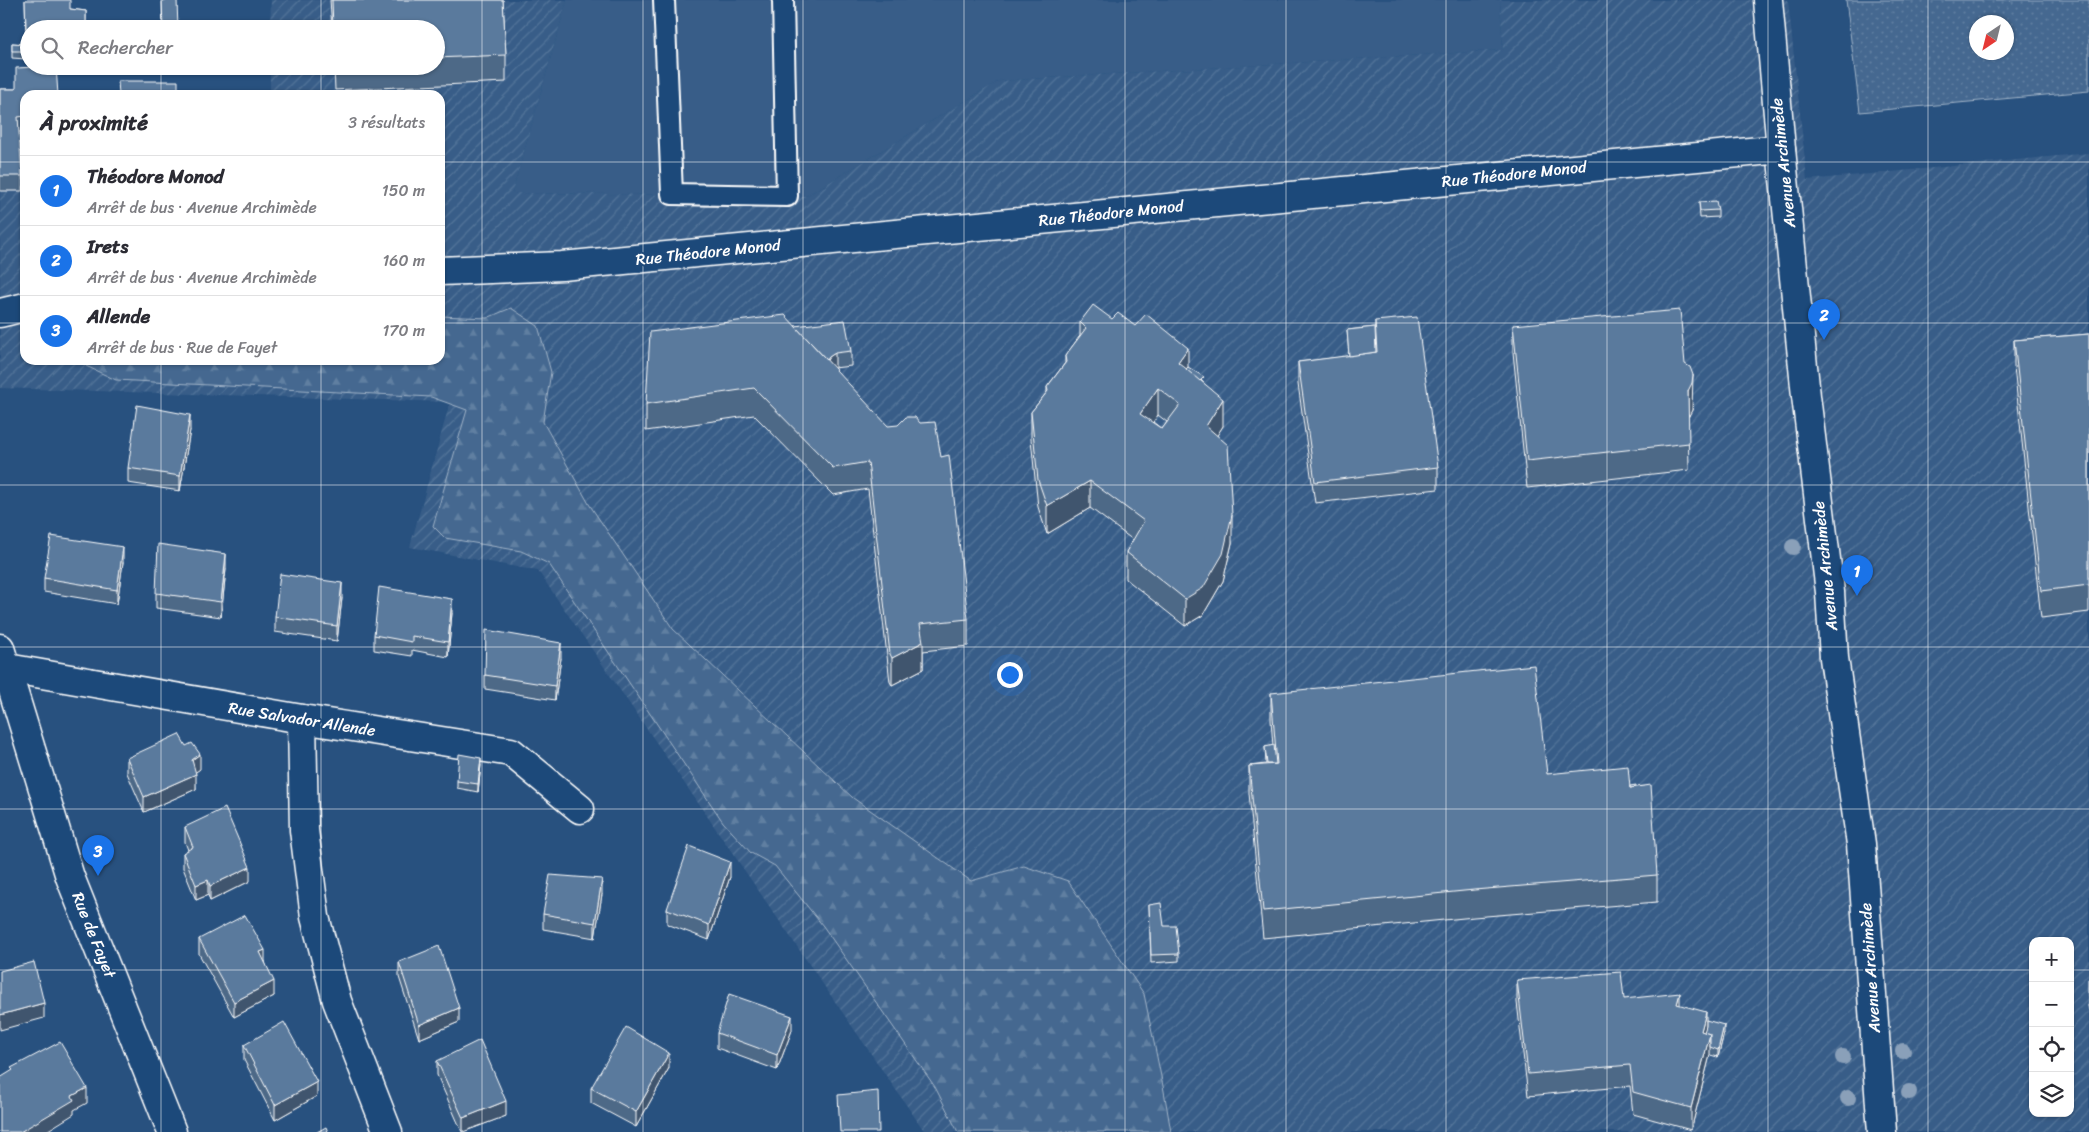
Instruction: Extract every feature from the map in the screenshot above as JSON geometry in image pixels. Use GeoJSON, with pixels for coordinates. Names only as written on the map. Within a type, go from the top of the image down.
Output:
{"type":"FeatureCollection","features":[{"type":"Feature","properties":{"kind":"street","name":"Avenue Archimède"},"geometry":{"type":"LineString","coordinates":[[1768,0],[1805,386],[1830,592],[1834,658],[1861,844],[1882,1132]]}},
{"type":"Feature","properties":{"kind":"street","name":"Rue Théodore Monod"},"geometry":{"type":"LineString","coordinates":[[445,271],[562,266],[1781,149]]}},
{"type":"Feature","properties":{"kind":"street"},"geometry":{"type":"LineString","coordinates":[[0,313],[20,307]]}},
{"type":"Feature","properties":{"kind":"street","name":"Rue Salvador Allende"},"geometry":{"type":"LineString","coordinates":[[3,658],[302,720],[511,752],[580,809]]}},
{"type":"Feature","properties":{"kind":"street","name":"Rue de Fayet"},"geometry":{"type":"LineString","coordinates":[[3,658],[70,877],[172,1132]]}},
{"type":"Feature","properties":{"kind":"street"},"geometry":{"type":"LineString","coordinates":[[302,720],[304,830],[315,917],[338,1001],[388,1132]]}},
{"type":"Feature","properties":{"kind":"lane"},"geometry":{"type":"LineString","coordinates":[[664,0],[672,194],[787,196],[783,0]]}},
{"type":"Feature","properties":{"kind":"shaded area"},"geometry":{"type":"Polygon","coordinates":[[[271,0],[567,0],[512,193],[806,196],[999,81],[1503,50],[1500,0],[1788,0],[1807,180],[2089,153],[2089,1132],[925,1132],[538,571],[410,547],[450,402],[0,388],[0,190],[20,191],[20,365],[445,365],[445,90],[270,90],[270,75],[445,75],[445,20],[270,20],[271,0]]]}},
{"type":"Feature","properties":{"kind":"shaded area"},"geometry":{"type":"Polygon","coordinates":[[[567,0],[1500,0],[1503,50],[999,81],[806,196],[512,193],[567,0]]]}},
{"type":"Feature","properties":{"kind":"green space"},"geometry":{"type":"Polygon","coordinates":[[[1846,0],[2089,0],[2089,91],[1860,112],[1846,0]]]}},
{"type":"Feature","properties":{"kind":"green space"},"geometry":{"type":"Polygon","coordinates":[[[511,308],[538,326],[551,372],[543,422],[589,504],[673,629],[853,798],[971,881],[1024,866],[1068,881],[1144,994],[1171,1132],[958,1132],[935,1087],[823,926],[775,866],[751,853],[723,822],[549,564],[521,551],[445,538],[433,526],[467,410],[431,397],[116,380],[85,365],[445,365],[445,316],[487,318],[511,308]]]}},
{"type":"Feature","properties":{"kind":"building"},"geometry":{"type":"Polygon","coordinates":[[[25,0],[70,0],[70,9],[86,11],[86,20],[26,20],[25,0]]]}},
{"type":"Feature","properties":{"kind":"building"},"geometry":{"type":"Polygon","coordinates":[[[162,0],[177,0],[178,20],[163,20],[162,0]]]}},
{"type":"Feature","properties":{"kind":"building"},"geometry":{"type":"Polygon","coordinates":[[[332,0],[503,0],[506,55],[445,58],[445,20],[333,20],[332,0]]]}},
{"type":"Feature","properties":{"kind":"building"},"geometry":{"type":"Polygon","coordinates":[[[12,43],[20,44],[20,51],[12,51],[12,43]]]}},
{"type":"Feature","properties":{"kind":"building"},"geometry":{"type":"Polygon","coordinates":[[[16,68],[20,68],[20,75],[57,75],[58,90],[20,90],[20,117],[18,117],[20,176],[0,176],[0,89],[16,89],[16,68]]]}},
{"type":"Feature","properties":{"kind":"building"},"geometry":{"type":"Polygon","coordinates":[[[118,81],[178,81],[178,90],[119,90],[118,81]]]}},
{"type":"Feature","properties":{"kind":"building"},"geometry":{"type":"Polygon","coordinates":[[[1716,201],[1718,210],[1700,211],[1699,202],[1716,201]]]}},
{"type":"Feature","properties":{"kind":"building"},"geometry":{"type":"Polygon","coordinates":[[[1093,305],[1112,319],[1118,313],[1135,326],[1146,314],[1188,348],[1178,362],[1223,399],[1206,426],[1228,445],[1232,515],[1223,554],[1203,588],[1185,599],[1126,552],[1144,521],[1090,481],[1047,506],[1038,480],[1031,412],[1048,391],[1047,387],[1066,362],[1065,356],[1086,328],[1080,322],[1093,305]],[[1158,388],[1140,414],[1162,429],[1180,405],[1158,388]]]}},
{"type":"Feature","properties":{"kind":"building"},"geometry":{"type":"Polygon","coordinates":[[[1680,310],[1685,364],[1690,367],[1693,375],[1688,391],[1689,443],[1527,461],[1513,325],[1680,310]]]}},
{"type":"Feature","properties":{"kind":"building"},"geometry":{"type":"Polygon","coordinates":[[[785,315],[888,426],[898,425],[906,417],[915,417],[920,423],[935,422],[941,457],[949,455],[968,619],[920,624],[923,642],[892,658],[868,462],[833,468],[754,388],[646,404],[650,332],[785,315]]]}},
{"type":"Feature","properties":{"kind":"building"},"geometry":{"type":"Polygon","coordinates":[[[1417,317],[1438,467],[1315,482],[1298,362],[1377,352],[1375,321],[1417,317]]]}},
{"type":"Feature","properties":{"kind":"building"},"geometry":{"type":"Polygon","coordinates":[[[845,320],[851,351],[835,353],[827,360],[795,326],[845,320]]]}},
{"type":"Feature","properties":{"kind":"building"},"geometry":{"type":"Polygon","coordinates":[[[1375,327],[1376,352],[1349,356],[1347,330],[1375,327]]]}},
{"type":"Feature","properties":{"kind":"building"},"geometry":{"type":"Polygon","coordinates":[[[2089,334],[2089,585],[2041,591],[2014,340],[2089,334]]]}},
{"type":"Feature","properties":{"kind":"building"},"geometry":{"type":"Polygon","coordinates":[[[1188,367],[1204,377],[1200,381],[1186,369],[1188,367]]]}},
{"type":"Feature","properties":{"kind":"building"},"geometry":{"type":"Polygon","coordinates":[[[137,405],[190,415],[180,476],[128,468],[137,405]]]}},
{"type":"Feature","properties":{"kind":"building"},"geometry":{"type":"Polygon","coordinates":[[[51,536],[123,547],[117,590],[44,578],[51,536]]]}},
{"type":"Feature","properties":{"kind":"building"},"geometry":{"type":"Polygon","coordinates":[[[158,544],[226,554],[221,602],[156,593],[158,544]]]}},
{"type":"Feature","properties":{"kind":"building"},"geometry":{"type":"Polygon","coordinates":[[[280,574],[342,583],[337,626],[275,617],[280,574]]]}},
{"type":"Feature","properties":{"kind":"building"},"geometry":{"type":"Polygon","coordinates":[[[379,587],[452,599],[448,642],[412,636],[412,642],[374,635],[379,587]]]}},
{"type":"Feature","properties":{"kind":"building"},"geometry":{"type":"Polygon","coordinates":[[[486,630],[561,643],[555,686],[485,675],[486,630]]]}},
{"type":"Feature","properties":{"kind":"building"},"geometry":{"type":"Polygon","coordinates":[[[1534,665],[1547,774],[1628,766],[1630,788],[1651,785],[1657,875],[1474,890],[1263,911],[1249,766],[1277,764],[1271,693],[1534,665]]]}},
{"type":"Feature","properties":{"kind":"building"},"geometry":{"type":"Polygon","coordinates":[[[179,734],[186,746],[192,743],[200,754],[192,760],[196,774],[144,797],[127,758],[179,734]]]}},
{"type":"Feature","properties":{"kind":"building"},"geometry":{"type":"Polygon","coordinates":[[[1274,745],[1276,764],[1267,764],[1265,747],[1274,745]]]}},
{"type":"Feature","properties":{"kind":"building"},"geometry":{"type":"Polygon","coordinates":[[[459,754],[481,758],[478,784],[457,781],[459,754]]]}},
{"type":"Feature","properties":{"kind":"building"},"geometry":{"type":"Polygon","coordinates":[[[225,808],[250,867],[210,886],[208,880],[196,885],[183,853],[193,847],[185,827],[225,808]]]}},
{"type":"Feature","properties":{"kind":"building"},"geometry":{"type":"Polygon","coordinates":[[[689,846],[730,862],[709,925],[667,909],[689,846]]]}},
{"type":"Feature","properties":{"kind":"building"},"geometry":{"type":"Polygon","coordinates":[[[550,875],[602,879],[595,923],[543,914],[550,875]]]}},
{"type":"Feature","properties":{"kind":"building"},"geometry":{"type":"Polygon","coordinates":[[[1161,903],[1164,926],[1176,926],[1179,954],[1151,955],[1149,905],[1161,903]]]}},
{"type":"Feature","properties":{"kind":"building"},"geometry":{"type":"Polygon","coordinates":[[[245,915],[265,950],[260,952],[274,981],[234,1002],[199,939],[245,915]]]}},
{"type":"Feature","properties":{"kind":"building"},"geometry":{"type":"Polygon","coordinates":[[[439,946],[459,1008],[419,1025],[399,962],[439,946]]]}},
{"type":"Feature","properties":{"kind":"building"},"geometry":{"type":"Polygon","coordinates":[[[34,962],[44,1003],[0,1015],[0,971],[34,962]]]}},
{"type":"Feature","properties":{"kind":"building"},"geometry":{"type":"Polygon","coordinates":[[[1621,972],[1624,999],[1680,993],[1677,1004],[1706,1012],[1701,1031],[1710,1034],[1691,1108],[1633,1092],[1630,1065],[1528,1074],[1517,980],[1621,972]]]}},
{"type":"Feature","properties":{"kind":"building"},"geometry":{"type":"Polygon","coordinates":[[[729,994],[792,1016],[777,1055],[717,1033],[729,994]]]}},
{"type":"Feature","properties":{"kind":"building"},"geometry":{"type":"Polygon","coordinates":[[[1706,1020],[1724,1025],[1718,1050],[1710,1047],[1710,1034],[1704,1032],[1706,1020]]]}},
{"type":"Feature","properties":{"kind":"building"},"geometry":{"type":"Polygon","coordinates":[[[284,1022],[317,1082],[275,1105],[244,1045],[284,1022]]]}},
{"type":"Feature","properties":{"kind":"building"},"geometry":{"type":"Polygon","coordinates":[[[626,1027],[669,1053],[636,1112],[591,1088],[626,1027]]]}},
{"type":"Feature","properties":{"kind":"building"},"geometry":{"type":"Polygon","coordinates":[[[480,1040],[506,1101],[463,1118],[437,1061],[480,1040]]]}},
{"type":"Feature","properties":{"kind":"building"},"geometry":{"type":"Polygon","coordinates":[[[60,1042],[87,1088],[72,1096],[74,1100],[20,1132],[0,1132],[0,1078],[13,1070],[11,1068],[60,1042]]]}},
{"type":"Feature","properties":{"kind":"building"},"geometry":{"type":"Polygon","coordinates":[[[878,1091],[879,1132],[840,1132],[838,1095],[878,1091]]]}},
{"type":"Feature","properties":{"kind":"building"},"geometry":{"type":"Polygon","coordinates":[[[326,1127],[328,1132],[317,1132],[326,1127]]]}},
{"type":"Feature","properties":{"kind":"place","name":"Irets"},"geometry":{"type":"Point","coordinates":[1824,340]}},
{"type":"Feature","properties":{"kind":"place","name":"Théodore Monod"},"geometry":{"type":"Point","coordinates":[1857,596]}},
{"type":"Feature","properties":{"kind":"place","name":"Allende"},"geometry":{"type":"Point","coordinates":[98,876]}}]}
